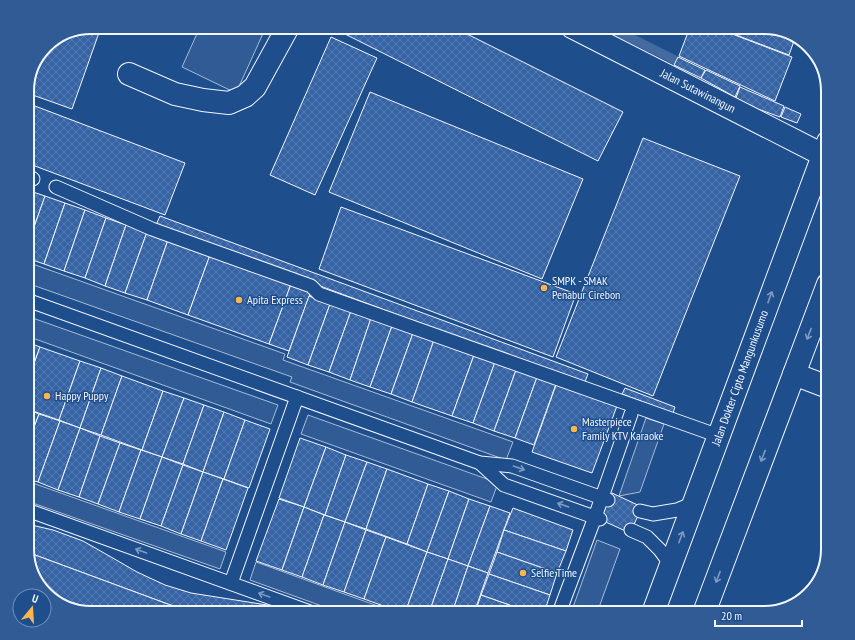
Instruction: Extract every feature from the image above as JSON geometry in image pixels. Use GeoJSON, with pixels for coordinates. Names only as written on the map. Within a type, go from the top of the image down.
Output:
{"type":"FeatureCollection","features":[{"type":"Feature","properties":{"kind":"main road"},"geometry":{"type":"LineString","coordinates":[[129,74],[175,94],[203,100],[229,103],[244,96],[255,87],[284,34]]}},
{"type":"Feature","properties":{"kind":"main road","name":"Jalan Sutawinangun"},"geometry":{"type":"LineString","coordinates":[[587,34],[821,147]]}},
{"type":"Feature","properties":{"kind":"main road","name":"Jalan Dokter Cipto Mangunkusumo"},"geometry":{"type":"LineString","coordinates":[[656,606],[821,162]]}},
{"type":"Feature","properties":{"kind":"main road"},"geometry":{"type":"LineString","coordinates":[[707,606],[821,306]]}},
{"type":"Feature","properties":{"kind":"main road"},"geometry":{"type":"LineString","coordinates":[[794,374],[821,384]]}},
{"type":"Feature","properties":{"kind":"lane"},"geometry":{"type":"LineString","coordinates":[[56,187],[152,229],[312,286],[319,294],[719,436]]}},
{"type":"Feature","properties":{"kind":"lane"},"geometry":{"type":"LineString","coordinates":[[34,303],[480,463],[512,466],[605,498]]}},
{"type":"Feature","properties":{"kind":"lane"},"geometry":{"type":"LineString","coordinates":[[231,583],[297,397]]}},
{"type":"Feature","properties":{"kind":"lane"},"geometry":{"type":"LineString","coordinates":[[562,606],[605,498],[631,414]]}},
{"type":"Feature","properties":{"kind":"lane"},"geometry":{"type":"LineString","coordinates":[[480,463],[504,485],[597,518]]}},
{"type":"Feature","properties":{"kind":"lane"},"geometry":{"type":"LineString","coordinates":[[640,511],[653,514],[677,510],[694,503]]}},
{"type":"Feature","properties":{"kind":"lane"},"geometry":{"type":"LineString","coordinates":[[34,513],[295,606]]}},
{"type":"Feature","properties":{"kind":"lane"},"geometry":{"type":"LineString","coordinates":[[631,530],[647,537],[660,550],[671,565]]}},
{"type":"Feature","properties":{"kind":"shaded area"},"geometry":{"type":"Polygon","coordinates":[[[197,34],[263,34],[236,93],[182,67],[197,34]]]}},
{"type":"Feature","properties":{"kind":"shaded area"},"geometry":{"type":"Polygon","coordinates":[[[34,264],[285,354],[283,360],[513,442],[506,460],[290,382],[292,377],[34,285],[34,264]]]}},
{"type":"Feature","properties":{"kind":"shaded area"},"geometry":{"type":"Polygon","coordinates":[[[34,318],[278,405],[271,424],[34,339],[34,318]]]}},
{"type":"Feature","properties":{"kind":"shaded area"},"geometry":{"type":"Polygon","coordinates":[[[308,415],[498,483],[491,502],[301,434],[308,415]]]}},
{"type":"Feature","properties":{"kind":"shaded area"},"geometry":{"type":"Polygon","coordinates":[[[646,418],[664,424],[640,492],[619,496],[646,418]]]}},
{"type":"Feature","properties":{"kind":"shaded area"},"geometry":{"type":"Polygon","coordinates":[[[34,483],[226,552],[220,569],[34,503],[34,483]]]}},
{"type":"Feature","properties":{"kind":"shaded area"},"geometry":{"type":"Polygon","coordinates":[[[597,540],[620,549],[600,606],[573,606],[597,540]]]}},
{"type":"Feature","properties":{"kind":"shaded area"},"geometry":{"type":"Polygon","coordinates":[[[256,562],[378,606],[322,606],[250,580],[256,562]]]}},
{"type":"Feature","properties":{"kind":"building"},"geometry":{"type":"Polygon","coordinates":[[[99,34],[72,109],[34,95],[34,87],[38,69],[51,51],[69,38],[80,35],[99,34]]]}},
{"type":"Feature","properties":{"kind":"building"},"geometry":{"type":"Polygon","coordinates":[[[345,34],[467,34],[623,112],[598,161],[345,34]]]}},
{"type":"Feature","properties":{"kind":"building"},"geometry":{"type":"Polygon","coordinates":[[[687,34],[732,34],[792,57],[775,101],[679,56],[687,34]]]}},
{"type":"Feature","properties":{"kind":"building"},"geometry":{"type":"Polygon","coordinates":[[[734,34],[771,34],[782,37],[793,43],[789,55],[734,34]]]}},
{"type":"Feature","properties":{"kind":"building"},"geometry":{"type":"Polygon","coordinates":[[[331,37],[377,58],[315,195],[270,175],[331,37]]]}},
{"type":"Feature","properties":{"kind":"building"},"geometry":{"type":"Polygon","coordinates":[[[678,57],[705,70],[701,78],[674,65],[678,57]]]}},
{"type":"Feature","properties":{"kind":"building"},"geometry":{"type":"Polygon","coordinates":[[[706,70],[740,86],[735,97],[701,78],[706,70]]]}},
{"type":"Feature","properties":{"kind":"building"},"geometry":{"type":"Polygon","coordinates":[[[740,87],[784,106],[780,117],[758,109],[736,98],[740,87]]]}},
{"type":"Feature","properties":{"kind":"building"},"geometry":{"type":"Polygon","coordinates":[[[370,92],[583,179],[542,279],[329,192],[370,92]]]}},
{"type":"Feature","properties":{"kind":"building"},"geometry":{"type":"Polygon","coordinates":[[[34,106],[185,163],[165,215],[34,166],[34,106]]]}},
{"type":"Feature","properties":{"kind":"building"},"geometry":{"type":"Polygon","coordinates":[[[785,107],[801,114],[797,123],[781,117],[785,107]]]}},
{"type":"Feature","properties":{"kind":"building"},"geometry":{"type":"Polygon","coordinates":[[[643,138],[740,176],[653,396],[556,357],[643,138]]]}},
{"type":"Feature","properties":{"kind":"building"},"geometry":{"type":"Polygon","coordinates":[[[34,192],[45,196],[34,227],[34,192]]]}},
{"type":"Feature","properties":{"kind":"building"},"geometry":{"type":"Polygon","coordinates":[[[45,196],[65,203],[44,264],[34,260],[34,227],[45,196]]]}},
{"type":"Feature","properties":{"kind":"building"},"geometry":{"type":"Polygon","coordinates":[[[65,203],[85,210],[64,271],[44,264],[65,203]]]}},
{"type":"Feature","properties":{"kind":"building"},"geometry":{"type":"Polygon","coordinates":[[[341,207],[576,294],[553,357],[319,269],[341,207]]]}},
{"type":"Feature","properties":{"kind":"building"},"geometry":{"type":"Polygon","coordinates":[[[85,210],[106,218],[85,278],[64,271],[85,210]]]}},
{"type":"Feature","properties":{"kind":"building"},"geometry":{"type":"Polygon","coordinates":[[[160,216],[588,374],[584,384],[156,225],[160,216]]]}},
{"type":"Feature","properties":{"kind":"building"},"geometry":{"type":"Polygon","coordinates":[[[106,218],[126,225],[105,286],[85,278],[106,218]]]}},
{"type":"Feature","properties":{"kind":"building"},"geometry":{"type":"Polygon","coordinates":[[[126,225],[147,232],[125,293],[105,286],[126,225]]]}},
{"type":"Feature","properties":{"kind":"building"},"geometry":{"type":"Polygon","coordinates":[[[147,232],[168,240],[147,300],[125,293],[147,232]]]}},
{"type":"Feature","properties":{"kind":"building"},"geometry":{"type":"Polygon","coordinates":[[[168,240],[210,255],[188,315],[147,300],[168,240]]]}},
{"type":"Feature","properties":{"kind":"building","name":"Apita Express"},"geometry":{"type":"Polygon","coordinates":[[[210,255],[291,284],[269,344],[188,315],[210,255]]]}},
{"type":"Feature","properties":{"kind":"building"},"geometry":{"type":"Polygon","coordinates":[[[291,284],[311,291],[289,351],[269,344],[291,284]]]}},
{"type":"Feature","properties":{"kind":"building"},"geometry":{"type":"Polygon","coordinates":[[[309,296],[330,304],[308,365],[287,357],[309,296]]]}},
{"type":"Feature","properties":{"kind":"building"},"geometry":{"type":"Polygon","coordinates":[[[330,304],[351,311],[329,372],[308,365],[330,304]]]}},
{"type":"Feature","properties":{"kind":"building"},"geometry":{"type":"Polygon","coordinates":[[[351,311],[371,318],[350,380],[329,372],[351,311]]]}},
{"type":"Feature","properties":{"kind":"building"},"geometry":{"type":"Polygon","coordinates":[[[371,318],[392,326],[370,387],[350,380],[371,318]]]}},
{"type":"Feature","properties":{"kind":"building"},"geometry":{"type":"Polygon","coordinates":[[[392,326],[413,333],[391,394],[370,387],[392,326]]]}},
{"type":"Feature","properties":{"kind":"building"},"geometry":{"type":"Polygon","coordinates":[[[413,333],[434,340],[412,402],[391,394],[413,333]]]}},
{"type":"Feature","properties":{"kind":"building"},"geometry":{"type":"Polygon","coordinates":[[[434,340],[474,355],[452,416],[412,402],[434,340]]]}},
{"type":"Feature","properties":{"kind":"building"},"geometry":{"type":"Polygon","coordinates":[[[34,345],[40,347],[34,364],[34,345]]]}},
{"type":"Feature","properties":{"kind":"building","name":"Happy Puppy"},"geometry":{"type":"Polygon","coordinates":[[[40,347],[80,361],[59,420],[34,411],[34,364],[40,347]]]}},
{"type":"Feature","properties":{"kind":"building"},"geometry":{"type":"Polygon","coordinates":[[[474,355],[495,362],[473,423],[452,416],[474,355]]]}},
{"type":"Feature","properties":{"kind":"building"},"geometry":{"type":"Polygon","coordinates":[[[80,361],[101,368],[80,428],[59,420],[80,361]]]}},
{"type":"Feature","properties":{"kind":"building"},"geometry":{"type":"Polygon","coordinates":[[[495,362],[516,370],[494,431],[473,423],[495,362]]]}},
{"type":"Feature","properties":{"kind":"building"},"geometry":{"type":"Polygon","coordinates":[[[101,368],[122,376],[101,435],[80,428],[101,368]]]}},
{"type":"Feature","properties":{"kind":"building"},"geometry":{"type":"Polygon","coordinates":[[[516,370],[537,377],[515,438],[494,431],[516,370]]]}},
{"type":"Feature","properties":{"kind":"building"},"geometry":{"type":"Polygon","coordinates":[[[122,376],[163,391],[142,450],[101,435],[122,376]]]}},
{"type":"Feature","properties":{"kind":"building"},"geometry":{"type":"Polygon","coordinates":[[[537,377],[556,384],[534,445],[515,438],[537,377]]]}},
{"type":"Feature","properties":{"kind":"building","name":"Masterpiece Family KTV Karaoke"},"geometry":{"type":"Polygon","coordinates":[[[556,385],[617,406],[592,473],[532,452],[556,385]]]}},
{"type":"Feature","properties":{"kind":"building"},"geometry":{"type":"Polygon","coordinates":[[[625,388],[675,407],[673,413],[622,394],[625,388]]]}},
{"type":"Feature","properties":{"kind":"building"},"geometry":{"type":"Polygon","coordinates":[[[163,391],[184,398],[162,457],[142,450],[163,391]]]}},
{"type":"Feature","properties":{"kind":"building"},"geometry":{"type":"Polygon","coordinates":[[[184,398],[204,405],[183,464],[162,457],[184,398]]]}},
{"type":"Feature","properties":{"kind":"building"},"geometry":{"type":"Polygon","coordinates":[[[204,405],[224,412],[203,472],[183,464],[204,405]]]}},
{"type":"Feature","properties":{"kind":"building"},"geometry":{"type":"Polygon","coordinates":[[[34,412],[39,414],[34,427],[34,412]]]}},
{"type":"Feature","properties":{"kind":"building"},"geometry":{"type":"Polygon","coordinates":[[[224,412],[245,420],[224,479],[203,472],[224,412]]]}},
{"type":"Feature","properties":{"kind":"building"},"geometry":{"type":"Polygon","coordinates":[[[39,414],[60,421],[38,482],[34,481],[34,427],[39,414]]]}},
{"type":"Feature","properties":{"kind":"building"},"geometry":{"type":"Polygon","coordinates":[[[245,420],[270,429],[249,488],[224,479],[245,420]]]}},
{"type":"Feature","properties":{"kind":"building"},"geometry":{"type":"Polygon","coordinates":[[[60,421],[80,428],[58,490],[38,482],[60,421]]]}},
{"type":"Feature","properties":{"kind":"building"},"geometry":{"type":"Polygon","coordinates":[[[80,428],[100,436],[79,497],[58,490],[80,428]]]}},
{"type":"Feature","properties":{"kind":"building"},"geometry":{"type":"Polygon","coordinates":[[[100,436],[120,443],[98,504],[79,497],[100,436]]]}},
{"type":"Feature","properties":{"kind":"building"},"geometry":{"type":"Polygon","coordinates":[[[300,438],[326,447],[304,507],[279,498],[300,438]]]}},
{"type":"Feature","properties":{"kind":"building"},"geometry":{"type":"Polygon","coordinates":[[[120,443],[141,450],[119,512],[98,504],[120,443]]]}},
{"type":"Feature","properties":{"kind":"building"},"geometry":{"type":"Polygon","coordinates":[[[326,447],[346,455],[325,515],[304,507],[326,447]]]}},
{"type":"Feature","properties":{"kind":"building"},"geometry":{"type":"Polygon","coordinates":[[[141,450],[162,457],[140,519],[119,512],[141,450]]]}},
{"type":"Feature","properties":{"kind":"building"},"geometry":{"type":"Polygon","coordinates":[[[346,455],[367,462],[345,522],[325,515],[346,455]]]}},
{"type":"Feature","properties":{"kind":"building"},"geometry":{"type":"Polygon","coordinates":[[[162,457],[183,465],[161,526],[140,519],[162,457]]]}},
{"type":"Feature","properties":{"kind":"building"},"geometry":{"type":"Polygon","coordinates":[[[367,462],[387,469],[366,529],[345,522],[367,462]]]}},
{"type":"Feature","properties":{"kind":"building"},"geometry":{"type":"Polygon","coordinates":[[[183,465],[203,472],[181,534],[161,526],[183,465]]]}},
{"type":"Feature","properties":{"kind":"building"},"geometry":{"type":"Polygon","coordinates":[[[387,469],[428,484],[407,544],[366,529],[387,469]]]}},
{"type":"Feature","properties":{"kind":"building"},"geometry":{"type":"Polygon","coordinates":[[[203,472],[223,479],[201,541],[181,534],[203,472]]]}},
{"type":"Feature","properties":{"kind":"building"},"geometry":{"type":"Polygon","coordinates":[[[223,479],[248,488],[226,550],[201,541],[223,479]]]}},
{"type":"Feature","properties":{"kind":"building"},"geometry":{"type":"Polygon","coordinates":[[[428,484],[449,491],[427,552],[407,544],[428,484]]]}},
{"type":"Feature","properties":{"kind":"building"},"geometry":{"type":"Polygon","coordinates":[[[449,491],[469,499],[448,559],[427,552],[449,491]]]}},
{"type":"Feature","properties":{"kind":"building"},"geometry":{"type":"Polygon","coordinates":[[[612,493],[642,507],[630,533],[599,519],[612,493]]]}},
{"type":"Feature","properties":{"kind":"building"},"geometry":{"type":"Polygon","coordinates":[[[279,499],[304,507],[282,570],[256,561],[279,499]]]}},
{"type":"Feature","properties":{"kind":"building"},"geometry":{"type":"Polygon","coordinates":[[[469,499],[490,506],[468,566],[448,559],[469,499]]]}},
{"type":"Feature","properties":{"kind":"building"},"geometry":{"type":"Polygon","coordinates":[[[490,506],[510,513],[488,573],[468,566],[490,506]]]}},
{"type":"Feature","properties":{"kind":"building"},"geometry":{"type":"Polygon","coordinates":[[[304,507],[324,515],[302,577],[282,570],[304,507]]]}},
{"type":"Feature","properties":{"kind":"building"},"geometry":{"type":"Polygon","coordinates":[[[513,508],[573,530],[566,551],[504,530],[513,508]]]}},
{"type":"Feature","properties":{"kind":"building"},"geometry":{"type":"Polygon","coordinates":[[[324,515],[345,522],[323,585],[302,577],[324,515]]]}},
{"type":"Feature","properties":{"kind":"building"},"geometry":{"type":"Polygon","coordinates":[[[345,522],[366,530],[344,592],[323,585],[345,522]]]}},
{"type":"Feature","properties":{"kind":"building"},"geometry":{"type":"Polygon","coordinates":[[[34,526],[53,530],[83,541],[137,572],[165,585],[191,593],[270,606],[173,606],[34,555],[34,526]]]}},
{"type":"Feature","properties":{"kind":"building"},"geometry":{"type":"Polygon","coordinates":[[[366,530],[386,537],[364,599],[344,592],[366,530]]]}},
{"type":"Feature","properties":{"kind":"building"},"geometry":{"type":"Polygon","coordinates":[[[504,530],[566,551],[557,573],[497,552],[504,530]]]}},
{"type":"Feature","properties":{"kind":"building"},"geometry":{"type":"Polygon","coordinates":[[[386,537],[427,552],[408,606],[384,606],[364,599],[386,537]]]}},
{"type":"Feature","properties":{"kind":"building"},"geometry":{"type":"Polygon","coordinates":[[[427,552],[448,559],[431,606],[408,606],[427,552]]]}},
{"type":"Feature","properties":{"kind":"building","name":"Selfie Time"},"geometry":{"type":"Polygon","coordinates":[[[497,552],[557,573],[550,595],[489,574],[497,552]]]}},
{"type":"Feature","properties":{"kind":"building"},"geometry":{"type":"Polygon","coordinates":[[[34,555],[173,606],[84,606],[73,603],[56,594],[52,590],[52,588],[48,587],[37,567],[34,555]]]}},
{"type":"Feature","properties":{"kind":"building"},"geometry":{"type":"Polygon","coordinates":[[[448,559],[468,566],[454,606],[431,606],[448,559]]]}},
{"type":"Feature","properties":{"kind":"building"},"geometry":{"type":"Polygon","coordinates":[[[468,566],[488,573],[476,606],[454,606],[468,566]]]}},
{"type":"Feature","properties":{"kind":"building"},"geometry":{"type":"Polygon","coordinates":[[[489,574],[550,595],[546,606],[512,606],[481,595],[489,574]]]}},
{"type":"Feature","properties":{"kind":"building"},"geometry":{"type":"Polygon","coordinates":[[[481,595],[512,606],[477,606],[481,595]]]}},
{"type":"Feature","properties":{"kind":"waterway"},"geometry":{"type":"LineString","coordinates":[[623,34],[675,60]]}},
{"type":"Feature","properties":{"kind":"place","name":"SMPK - SMAK Penabur Cirebon"},"geometry":{"type":"Point","coordinates":[544,288]}},
{"type":"Feature","properties":{"kind":"place","name":"Apita Express"},"geometry":{"type":"Point","coordinates":[239,300]}},
{"type":"Feature","properties":{"kind":"place","name":"Happy Puppy"},"geometry":{"type":"Point","coordinates":[47,396]}},
{"type":"Feature","properties":{"kind":"place","name":"Masterpiece Family KTV Karaoke"},"geometry":{"type":"Point","coordinates":[574,429]}},
{"type":"Feature","properties":{"kind":"place","name":"Selfie Time"},"geometry":{"type":"Point","coordinates":[523,573]}}]}
